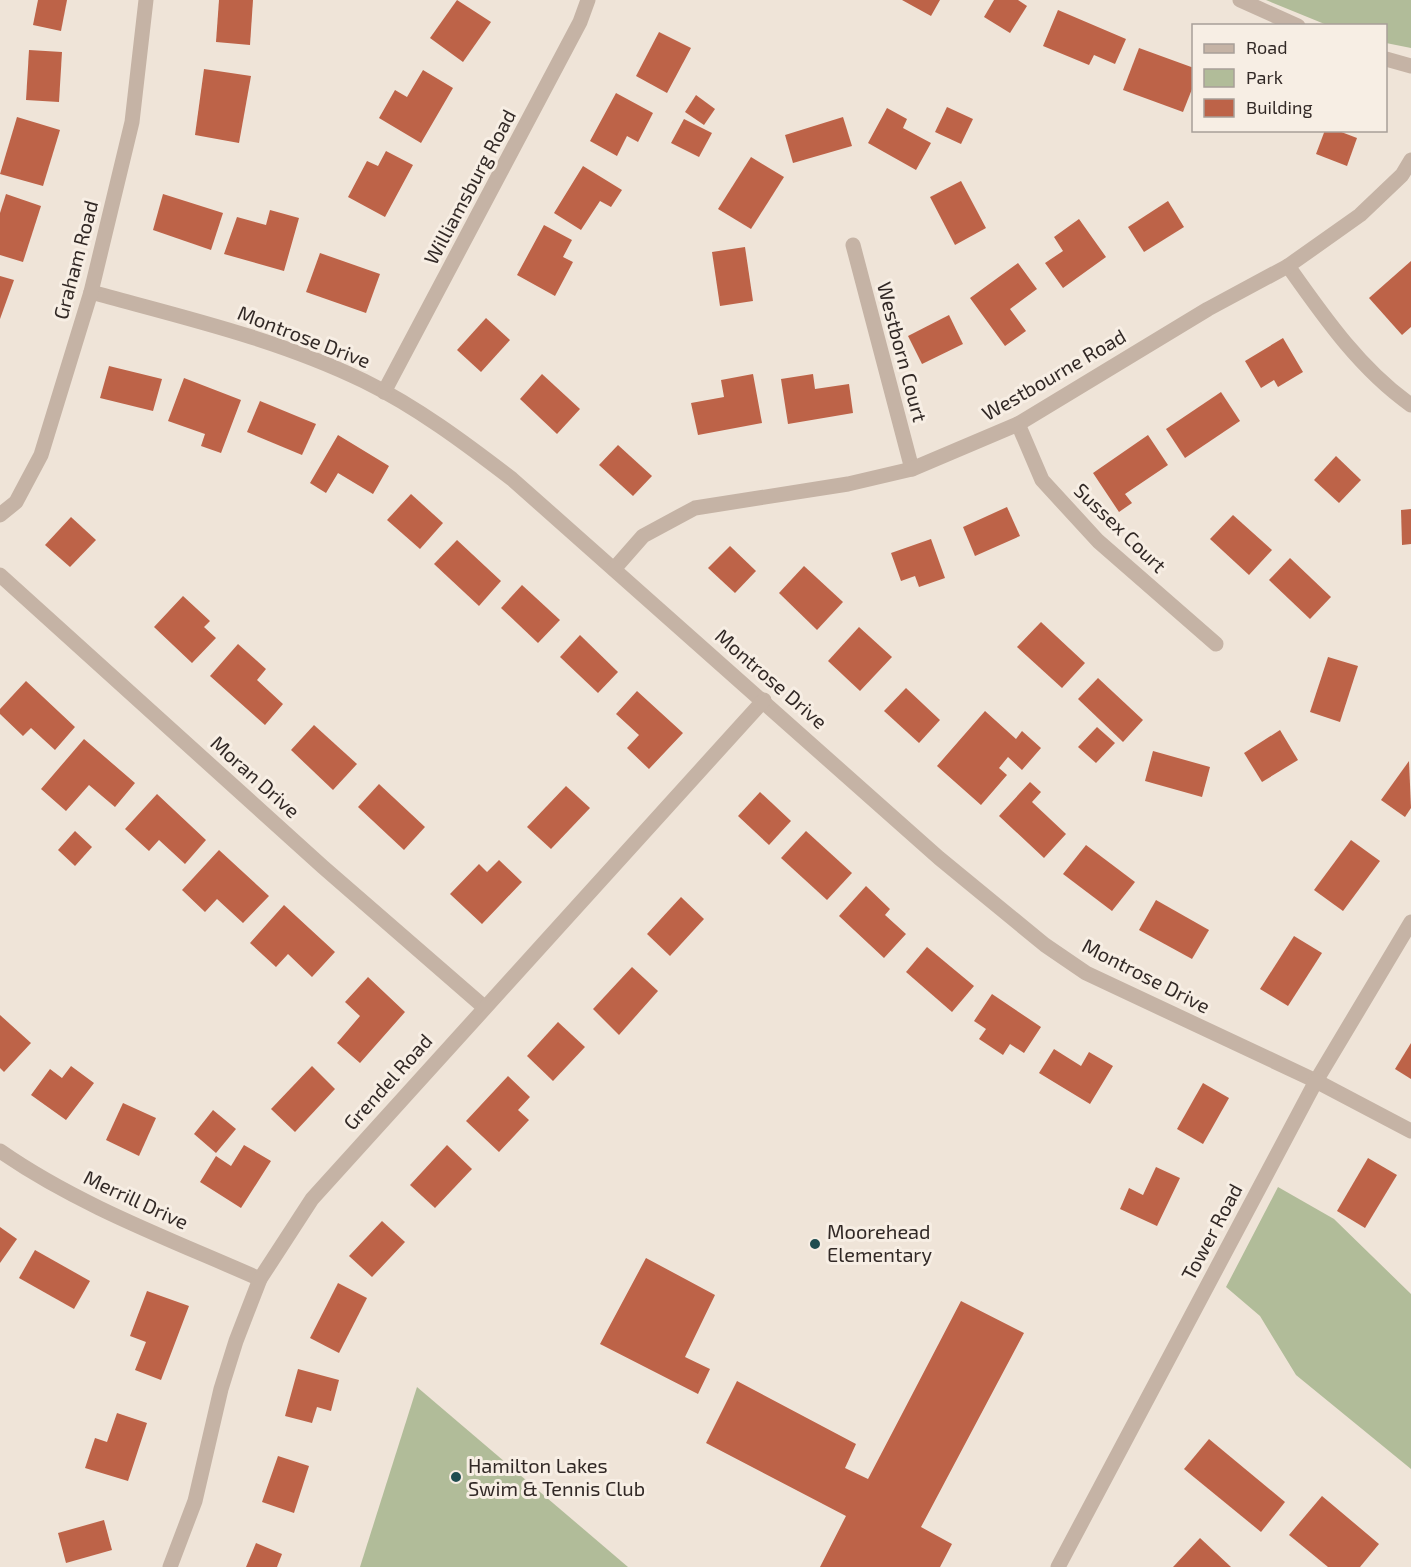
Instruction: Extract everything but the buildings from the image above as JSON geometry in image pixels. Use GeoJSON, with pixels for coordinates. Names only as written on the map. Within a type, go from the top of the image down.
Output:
{"type":"FeatureCollection","features":[{"type":"Feature","properties":{"kind":"street","name":"Graham Road"},"geometry":{"type":"LineString","coordinates":[[0,514],[15,502],[41,454],[91,292],[132,122],[146,0]]}},
{"type":"Feature","properties":{"kind":"street","name":"Williamsburg Road"},"geometry":{"type":"LineString","coordinates":[[384,392],[580,22],[588,0]]}},
{"type":"Feature","properties":{"kind":"street"},"geometry":{"type":"LineString","coordinates":[[1240,0],[1294,24]]}},
{"type":"Feature","properties":{"kind":"street"},"geometry":{"type":"LineString","coordinates":[[1387,60],[1411,66]]}},
{"type":"Feature","properties":{"kind":"street","name":"Westbourne Road"},"geometry":{"type":"LineString","coordinates":[[614,569],[644,536],[695,508],[848,484],[912,469],[1018,424],[1208,309],[1288,266],[1360,215],[1402,175],[1411,160]]}},
{"type":"Feature","properties":{"kind":"street","name":"Westborn Court"},"geometry":{"type":"LineString","coordinates":[[853,245],[912,469]]}},
{"type":"Feature","properties":{"kind":"street"},"geometry":{"type":"LineString","coordinates":[[1288,266],[1332,328],[1388,388],[1411,405]]}},
{"type":"Feature","properties":{"kind":"street","name":"Montrose Drive"},"geometry":{"type":"LineString","coordinates":[[91,292],[212,325],[309,357],[384,392],[450,432],[512,478],[939,858],[1045,945],[1086,973],[1316,1081],[1411,1131]]}},
{"type":"Feature","properties":{"kind":"street","name":"Sussex Court"},"geometry":{"type":"LineString","coordinates":[[1018,424],[1042,480],[1098,540],[1216,644]]}},
{"type":"Feature","properties":{"kind":"street","name":"Moran Drive"},"geometry":{"type":"LineString","coordinates":[[0,575],[323,867],[484,1007]]}},
{"type":"Feature","properties":{"kind":"street","name":"Grendel Road"},"geometry":{"type":"LineString","coordinates":[[170,1567],[195,1501],[221,1389],[236,1341],[260,1279],[312,1199],[764,700]]}},
{"type":"Feature","properties":{"kind":"street","name":"Tower Road"},"geometry":{"type":"LineString","coordinates":[[1058,1567],[1316,1081],[1411,922]]}},
{"type":"Feature","properties":{"kind":"street","name":"Merrill Drive"},"geometry":{"type":"LineString","coordinates":[[0,1151],[38,1178],[260,1279]]}},
{"type":"Feature","properties":{"kind":"green space"},"geometry":{"type":"Polygon","coordinates":[[[1266,0],[1411,0],[1411,48],[1387,43],[1387,24],[1325,24],[1266,0]]]}},
{"type":"Feature","properties":{"kind":"green space"},"geometry":{"type":"Polygon","coordinates":[[[1278,1187],[1334,1219],[1411,1294],[1411,1469],[1296,1375],[1260,1316],[1226,1287],[1278,1187]]]}},
{"type":"Feature","properties":{"kind":"green space","name":"Hamilton Lakes Swim & Tennis Club"},"geometry":{"type":"Polygon","coordinates":[[[417,1387],[628,1567],[360,1567],[417,1387]]]}},
{"type":"Feature","properties":{"kind":"place","name":"Moorehead Elementary"},"geometry":{"type":"Point","coordinates":[815,1244]}},
{"type":"Feature","properties":{"kind":"place","name":"Hamilton Lakes Swim & Tennis Club"},"geometry":{"type":"Point","coordinates":[456,1477]}}]}
